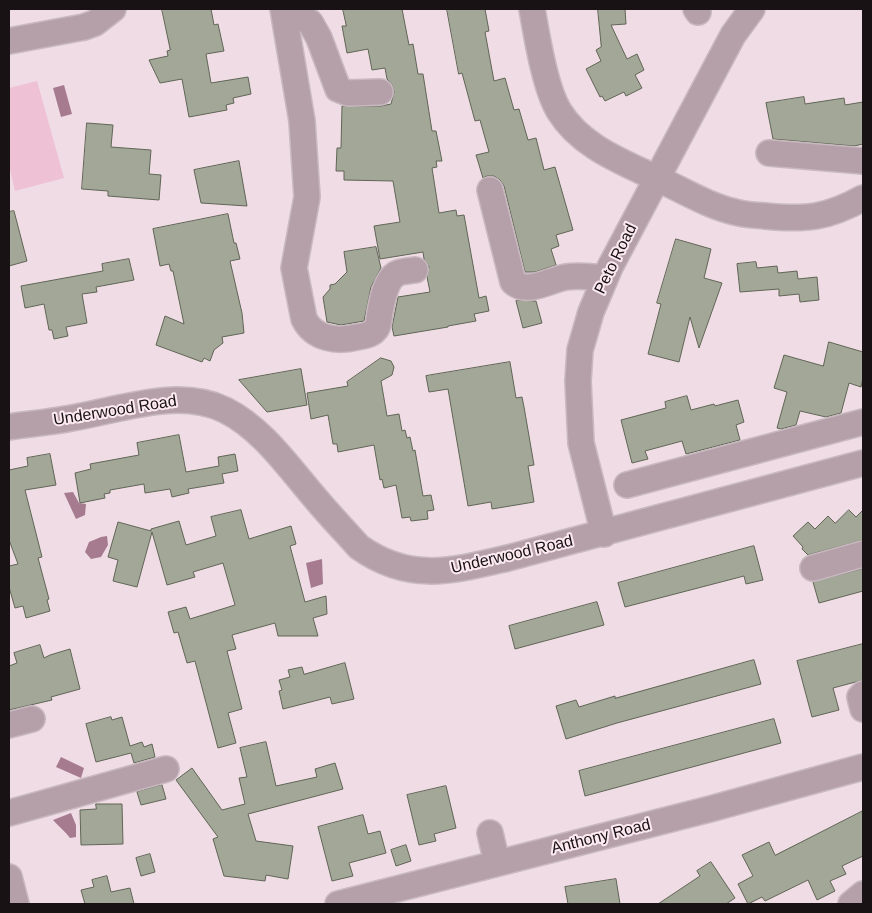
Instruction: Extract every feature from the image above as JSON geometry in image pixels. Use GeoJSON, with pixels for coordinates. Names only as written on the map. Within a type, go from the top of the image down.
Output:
{"type":"FeatureCollection","features":[{"type":"Feature","properties":{"kind":"street"},"geometry":{"type":"LineString","coordinates":[[9,41],[84,27],[95,23],[113,9]]}},
{"type":"Feature","properties":{"kind":"street"},"geometry":{"type":"LineString","coordinates":[[532,9],[548,80],[558,110],[570,126],[594,146],[612,157],[699,199],[734,212],[796,218],[816,217],[841,210],[862,199]]}},
{"type":"Feature","properties":{"kind":"street","name":"Peto Road"},"geometry":{"type":"LineString","coordinates":[[604,534],[581,443],[578,381],[580,350],[591,312],[606,278],[733,35],[752,9]]}},
{"type":"Feature","properties":{"kind":"street"},"geometry":{"type":"LineString","coordinates":[[380,92],[348,93],[338,90],[319,38],[310,22],[284,14],[302,121],[307,197],[304,222],[294,268],[304,319],[311,330],[321,336],[332,339],[350,339],[374,332],[378,326],[382,302],[390,279],[399,273],[415,270]]}},
{"type":"Feature","properties":{"kind":"street"},"geometry":{"type":"LineString","coordinates":[[769,153],[863,161]]}},
{"type":"Feature","properties":{"kind":"street"},"geometry":{"type":"LineString","coordinates":[[490,190],[512,282],[516,286],[532,287],[567,277],[606,278]]}},
{"type":"Feature","properties":{"kind":"street","name":"Underwood Road"},"geometry":{"type":"LineString","coordinates":[[9,427],[72,418],[156,402],[181,400],[204,403],[223,409],[239,418],[266,442],[359,547],[374,557],[394,566],[418,571],[455,570],[604,534],[863,463]]}},
{"type":"Feature","properties":{"kind":"street"},"geometry":{"type":"LineString","coordinates":[[627,485],[863,422]]}},
{"type":"Feature","properties":{"kind":"street"},"geometry":{"type":"LineString","coordinates":[[813,568],[863,554]]}},
{"type":"Feature","properties":{"kind":"street"},"geometry":{"type":"LineString","coordinates":[[863,694],[860,697],[863,710]]}},
{"type":"Feature","properties":{"kind":"street"},"geometry":{"type":"LineString","coordinates":[[9,725],[32,719]]}},
{"type":"Feature","properties":{"kind":"street","name":"Anthony Road"},"geometry":{"type":"LineString","coordinates":[[338,904],[720,806],[863,767]]}},
{"type":"Feature","properties":{"kind":"street"},"geometry":{"type":"LineString","coordinates":[[9,813],[166,769]]}},
{"type":"Feature","properties":{"kind":"street"},"geometry":{"type":"LineString","coordinates":[[490,833],[498,863]]}},
{"type":"Feature","properties":{"kind":"street"},"geometry":{"type":"LineString","coordinates":[[9,877],[16,904]]}},
{"type":"Feature","properties":{"kind":"street"},"geometry":{"type":"LineString","coordinates":[[851,904],[863,894]]}},
{"type":"Feature","properties":{"kind":"shaded area"},"geometry":{"type":"Polygon","coordinates":[[[37,81],[64,178],[15,191],[9,165],[9,88],[37,81]]]}},
{"type":"Feature","properties":{"kind":"shaded area"},"geometry":{"type":"Polygon","coordinates":[[[64,85],[72,114],[61,117],[53,88],[64,85]]]}},
{"type":"Feature","properties":{"kind":"shaded area"},"geometry":{"type":"Polygon","coordinates":[[[73,492],[79,503],[86,504],[85,515],[76,519],[64,493],[73,492]]]}},
{"type":"Feature","properties":{"kind":"shaded area"},"geometry":{"type":"Polygon","coordinates":[[[107,536],[108,545],[101,557],[91,559],[85,552],[89,542],[107,536]]]}},
{"type":"Feature","properties":{"kind":"shaded area"},"geometry":{"type":"Polygon","coordinates":[[[322,559],[323,584],[311,588],[306,563],[322,559]]]}},
{"type":"Feature","properties":{"kind":"shaded area"},"geometry":{"type":"Polygon","coordinates":[[[61,757],[84,768],[81,778],[56,767],[61,757]]]}},
{"type":"Feature","properties":{"kind":"shaded area"},"geometry":{"type":"Polygon","coordinates":[[[71,813],[76,825],[76,837],[70,838],[53,820],[71,813]]]}},
{"type":"Feature","properties":{"kind":"building"},"geometry":{"type":"Polygon","coordinates":[[[162,9],[211,9],[214,25],[218,24],[224,51],[206,54],[211,83],[248,77],[251,94],[233,98],[234,103],[226,105],[227,110],[189,117],[182,79],[160,83],[149,60],[168,56],[167,51],[170,50],[162,9]]]}},
{"type":"Feature","properties":{"kind":"building"},"geometry":{"type":"Polygon","coordinates":[[[343,9],[402,9],[409,45],[413,44],[418,74],[423,74],[432,131],[436,131],[442,161],[436,161],[437,167],[432,168],[439,213],[456,210],[457,216],[464,215],[479,298],[486,296],[489,311],[474,314],[476,321],[394,336],[392,327],[398,297],[430,292],[427,277],[429,267],[424,259],[423,252],[380,259],[374,226],[400,222],[393,181],[344,180],[344,171],[336,171],[337,148],[341,148],[342,106],[381,106],[391,104],[394,92],[392,85],[387,79],[385,68],[372,70],[368,49],[347,53],[342,26],[346,26],[343,9]]]}},
{"type":"Feature","properties":{"kind":"building"},"geometry":{"type":"Polygon","coordinates":[[[447,9],[485,9],[489,31],[485,32],[494,81],[505,78],[514,110],[519,109],[528,140],[536,138],[544,170],[555,167],[573,230],[556,235],[559,246],[551,249],[556,265],[535,272],[525,272],[504,186],[494,176],[483,178],[476,155],[489,152],[480,120],[475,121],[462,73],[459,74],[447,9]]]}},
{"type":"Feature","properties":{"kind":"building"},"geometry":{"type":"Polygon","coordinates":[[[598,9],[625,9],[626,24],[611,25],[627,59],[637,54],[644,70],[635,75],[642,88],[626,96],[624,92],[605,101],[602,96],[600,97],[586,69],[601,61],[596,50],[601,47],[598,9]]]}},
{"type":"Feature","properties":{"kind":"building"},"geometry":{"type":"Polygon","coordinates":[[[804,97],[805,104],[844,98],[845,105],[863,102],[863,144],[854,146],[773,139],[766,103],[804,97]]]}},
{"type":"Feature","properties":{"kind":"building"},"geometry":{"type":"Polygon","coordinates":[[[87,123],[113,125],[111,147],[151,150],[149,174],[161,175],[159,200],[108,196],[108,191],[82,189],[87,123]]]}},
{"type":"Feature","properties":{"kind":"building"},"geometry":{"type":"Polygon","coordinates":[[[239,161],[247,206],[201,203],[194,170],[239,161]]]}},
{"type":"Feature","properties":{"kind":"building"},"geometry":{"type":"Polygon","coordinates":[[[14,211],[27,261],[9,266],[9,212],[14,211]]]}},
{"type":"Feature","properties":{"kind":"building"},"geometry":{"type":"Polygon","coordinates":[[[228,214],[234,243],[236,243],[240,259],[230,261],[242,313],[244,333],[222,337],[223,343],[214,350],[210,361],[204,358],[202,362],[156,345],[165,316],[184,324],[173,271],[171,271],[169,264],[160,266],[153,229],[228,214]]]}},
{"type":"Feature","properties":{"kind":"building"},"geometry":{"type":"Polygon","coordinates":[[[676,239],[711,249],[704,278],[722,283],[699,348],[690,317],[679,362],[648,354],[661,304],[657,303],[676,239]]]}},
{"type":"Feature","properties":{"kind":"building"},"geometry":{"type":"Polygon","coordinates":[[[376,247],[381,268],[371,287],[364,321],[341,325],[327,322],[323,297],[330,289],[330,285],[335,284],[347,272],[344,252],[376,247]]]}},
{"type":"Feature","properties":{"kind":"building"},"geometry":{"type":"Polygon","coordinates":[[[129,259],[134,280],[96,287],[97,292],[82,294],[87,323],[66,327],[68,336],[54,339],[52,330],[49,330],[44,304],[25,308],[21,286],[103,271],[102,264],[129,259]]]}},
{"type":"Feature","properties":{"kind":"building"},"geometry":{"type":"Polygon","coordinates":[[[756,262],[757,268],[777,266],[778,273],[797,271],[798,279],[817,277],[819,300],[800,302],[799,294],[779,296],[779,289],[740,292],[737,264],[756,262]]]}},
{"type":"Feature","properties":{"kind":"building"},"geometry":{"type":"Polygon","coordinates":[[[516,301],[536,301],[542,323],[523,328],[516,301]]]}},
{"type":"Feature","properties":{"kind":"building"},"geometry":{"type":"Polygon","coordinates":[[[829,342],[863,352],[861,387],[849,383],[841,413],[826,417],[800,411],[796,425],[781,429],[777,428],[787,392],[774,388],[784,355],[823,366],[829,342]]]}},
{"type":"Feature","properties":{"kind":"building"},"geometry":{"type":"Polygon","coordinates":[[[381,358],[391,361],[394,367],[392,375],[381,381],[387,416],[399,414],[402,431],[405,430],[407,438],[410,437],[413,451],[415,450],[423,496],[431,495],[434,510],[427,511],[428,519],[411,521],[410,517],[402,518],[396,485],[384,488],[382,479],[380,480],[374,445],[338,452],[337,444],[333,444],[328,415],[311,419],[307,393],[348,386],[347,382],[381,358]]]}},
{"type":"Feature","properties":{"kind":"building"},"geometry":{"type":"Polygon","coordinates":[[[510,362],[516,398],[522,397],[534,465],[528,466],[534,502],[492,509],[491,502],[468,506],[448,389],[429,392],[426,376],[510,362]]]}},
{"type":"Feature","properties":{"kind":"building"},"geometry":{"type":"Polygon","coordinates":[[[301,369],[307,405],[267,412],[239,380],[301,369]]]}},
{"type":"Feature","properties":{"kind":"building"},"geometry":{"type":"Polygon","coordinates":[[[687,396],[691,410],[738,400],[744,422],[736,425],[740,440],[686,454],[682,441],[645,451],[648,459],[632,463],[621,420],[666,408],[665,402],[687,396]]]}},
{"type":"Feature","properties":{"kind":"building"},"geometry":{"type":"Polygon","coordinates":[[[179,435],[186,472],[219,466],[218,457],[235,454],[238,471],[222,474],[224,483],[188,489],[189,493],[172,497],[170,489],[145,493],[144,484],[110,490],[110,493],[104,494],[105,498],[80,503],[75,473],[91,469],[90,464],[139,455],[137,443],[179,435]]]}},
{"type":"Feature","properties":{"kind":"building"},"geometry":{"type":"Polygon","coordinates":[[[50,454],[56,485],[25,490],[42,557],[38,558],[49,599],[47,600],[50,611],[26,618],[23,606],[15,608],[9,587],[9,566],[18,564],[9,540],[9,470],[28,466],[27,458],[50,454]]]}},
{"type":"Feature","properties":{"kind":"building"},"geometry":{"type":"Polygon","coordinates":[[[241,510],[249,539],[291,526],[296,544],[290,546],[305,602],[326,596],[327,614],[313,618],[318,636],[278,636],[275,623],[232,635],[236,649],[227,651],[242,709],[228,713],[236,743],[218,748],[195,661],[187,663],[178,632],[174,633],[168,612],[186,607],[190,619],[235,605],[223,563],[193,572],[195,577],[167,585],[152,532],[137,587],[113,581],[118,560],[108,557],[118,522],[151,531],[151,529],[179,521],[186,545],[216,536],[211,517],[241,510]]]}},
{"type":"Feature","properties":{"kind":"building"},"geometry":{"type":"Polygon","coordinates":[[[849,510],[856,517],[863,510],[863,540],[808,555],[793,536],[808,522],[815,529],[828,516],[835,523],[849,510]]]}},
{"type":"Feature","properties":{"kind":"building"},"geometry":{"type":"Polygon","coordinates":[[[754,546],[763,580],[746,584],[744,576],[625,607],[618,583],[754,546]]]}},
{"type":"Feature","properties":{"kind":"building"},"geometry":{"type":"Polygon","coordinates":[[[863,569],[863,591],[819,603],[813,582],[863,569]]]}},
{"type":"Feature","properties":{"kind":"building"},"geometry":{"type":"Polygon","coordinates":[[[597,602],[604,625],[515,649],[509,626],[597,602]]]}},
{"type":"Feature","properties":{"kind":"building"},"geometry":{"type":"Polygon","coordinates":[[[863,644],[863,680],[833,688],[839,710],[812,717],[797,661],[863,644]]]}},
{"type":"Feature","properties":{"kind":"building"},"geometry":{"type":"Polygon","coordinates":[[[40,645],[44,658],[70,649],[80,689],[51,697],[52,700],[9,710],[9,666],[17,663],[14,653],[40,645]]]}},
{"type":"Feature","properties":{"kind":"building"},"geometry":{"type":"Polygon","coordinates":[[[754,660],[761,684],[617,723],[566,739],[556,706],[576,700],[579,707],[754,660]]]}},
{"type":"Feature","properties":{"kind":"building"},"geometry":{"type":"Polygon","coordinates":[[[345,663],[354,699],[332,704],[330,697],[283,709],[279,691],[282,690],[279,680],[290,677],[288,670],[302,667],[304,674],[345,663]]]}},
{"type":"Feature","properties":{"kind":"building"},"geometry":{"type":"Polygon","coordinates":[[[111,717],[112,720],[122,717],[130,746],[142,742],[144,747],[152,744],[155,757],[134,763],[131,753],[96,762],[86,724],[111,717]]]}},
{"type":"Feature","properties":{"kind":"building"},"geometry":{"type":"Polygon","coordinates":[[[774,719],[781,743],[585,796],[579,771],[774,719]]]}},
{"type":"Feature","properties":{"kind":"building"},"geometry":{"type":"Polygon","coordinates":[[[266,742],[276,786],[317,777],[315,769],[335,763],[343,789],[248,814],[256,841],[293,846],[288,879],[266,875],[265,881],[224,876],[213,839],[218,837],[176,780],[192,768],[222,810],[245,804],[239,778],[247,777],[240,748],[266,742]]]}},
{"type":"Feature","properties":{"kind":"building"},"geometry":{"type":"Polygon","coordinates":[[[162,785],[166,799],[141,805],[137,792],[162,785]]]}},
{"type":"Feature","properties":{"kind":"building"},"geometry":{"type":"Polygon","coordinates":[[[446,786],[456,828],[434,834],[436,841],[419,845],[407,795],[446,786]]]}},
{"type":"Feature","properties":{"kind":"building"},"geometry":{"type":"Polygon","coordinates":[[[96,804],[122,804],[123,844],[81,845],[80,810],[96,809],[96,804]]]}},
{"type":"Feature","properties":{"kind":"building"},"geometry":{"type":"Polygon","coordinates":[[[863,811],[863,856],[842,866],[846,874],[830,881],[835,891],[817,900],[808,880],[765,901],[762,897],[748,904],[738,884],[753,876],[742,855],[769,842],[775,855],[863,811]]]}},
{"type":"Feature","properties":{"kind":"building"},"geometry":{"type":"Polygon","coordinates":[[[363,815],[368,834],[380,831],[386,853],[349,863],[353,876],[332,881],[318,827],[363,815]]]}},
{"type":"Feature","properties":{"kind":"building"},"geometry":{"type":"Polygon","coordinates":[[[406,845],[411,861],[396,866],[391,850],[406,845]]]}},
{"type":"Feature","properties":{"kind":"building"},"geometry":{"type":"Polygon","coordinates":[[[150,854],[155,872],[141,876],[136,858],[150,854]]]}},
{"type":"Feature","properties":{"kind":"building"},"geometry":{"type":"Polygon","coordinates":[[[711,862],[735,898],[726,904],[658,904],[700,876],[697,871],[711,862]]]}},
{"type":"Feature","properties":{"kind":"building"},"geometry":{"type":"Polygon","coordinates":[[[107,876],[111,892],[130,888],[134,904],[85,904],[81,890],[94,887],[92,880],[107,876]]]}},
{"type":"Feature","properties":{"kind":"building"},"geometry":{"type":"Polygon","coordinates":[[[616,879],[620,904],[568,904],[565,887],[616,879]]]}}]}
